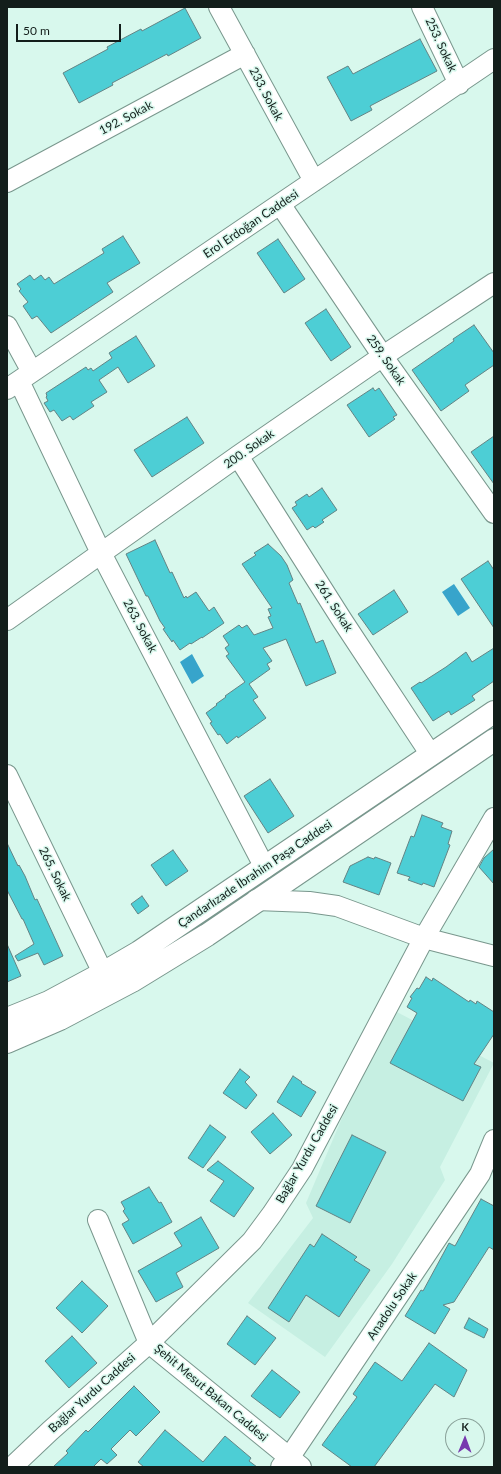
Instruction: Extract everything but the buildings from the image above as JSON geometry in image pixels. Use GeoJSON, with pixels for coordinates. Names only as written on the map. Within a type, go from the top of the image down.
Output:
{"type":"FeatureCollection","features":[{"type":"Feature","properties":{"kind":"main road","name":"Çandarlızade İbrahim Paşa Caddesi"},"geometry":{"type":"LineString","coordinates":[[7,1019],[49,1002],[103,973],[164,936],[494,712]]}},
{"type":"Feature","properties":{"kind":"main road","name":"Çandarlızade İbrahim Paşa Caddesi"},"geometry":{"type":"LineString","coordinates":[[7,1042],[60,1019],[132,981],[207,935],[256,900],[494,740]]}},
{"type":"Feature","properties":{"kind":"street","name":"233. Sokak"},"geometry":{"type":"LineString","coordinates":[[219,7],[314,182]]}},
{"type":"Feature","properties":{"kind":"street","name":"253. Sokak"},"geometry":{"type":"LineString","coordinates":[[422,7],[459,84]]}},
{"type":"Feature","properties":{"kind":"street","name":"192. Sokak"},"geometry":{"type":"LineString","coordinates":[[7,182],[245,54]]}},
{"type":"Feature","properties":{"kind":"street","name":"Erol Erdoğan Caddesi"},"geometry":{"type":"LineString","coordinates":[[19,381],[494,59]]}},
{"type":"Feature","properties":{"kind":"street","name":"259. Sokak"},"geometry":{"type":"LineString","coordinates":[[280,204],[383,356],[494,513]]}},
{"type":"Feature","properties":{"kind":"street","name":"200. Sokak"},"geometry":{"type":"LineString","coordinates":[[7,620],[238,456],[383,356],[494,283]]}},
{"type":"Feature","properties":{"kind":"street","name":"263. Sokak"},"geometry":{"type":"LineString","coordinates":[[7,326],[19,381],[101,552],[265,868]]}},
{"type":"Feature","properties":{"kind":"street","name":"261. Sokak"},"geometry":{"type":"LineString","coordinates":[[238,456],[330,601],[431,755]]}},
{"type":"Feature","properties":{"kind":"street","name":"265. Sokak"},"geometry":{"type":"LineString","coordinates":[[7,775],[103,973]]}},
{"type":"Feature","properties":{"kind":"street","name":"Bağlar Yurdu Caddesi"},"geometry":{"type":"LineString","coordinates":[[12,1467],[50,1430],[150,1343],[252,1241],[302,1169],[424,938],[494,818]]}},
{"type":"Feature","properties":{"kind":"street"},"geometry":{"type":"LineString","coordinates":[[256,900],[309,902],[338,906],[424,938],[494,956]]}},
{"type":"Feature","properties":{"kind":"street","name":"Anadolu Sokak"},"geometry":{"type":"LineString","coordinates":[[290,1464],[487,1178],[494,1140]]}},
{"type":"Feature","properties":{"kind":"street","name":"Şehit Mesut Bakan Caddesi"},"geometry":{"type":"LineString","coordinates":[[98,1220],[150,1343],[290,1464]]}},
{"type":"Feature","properties":{"kind":"shaded area"},"geometry":{"type":"Polygon","coordinates":[[[395,1011],[494,1063],[440,1167],[445,1180],[392,1264],[325,1357],[248,1303],[313,1218],[306,1203],[342,1118],[395,1011]]]}},
{"type":"Feature","properties":{"kind":"water"},"geometry":{"type":"Polygon","coordinates":[[[454,584],[470,608],[458,616],[442,592],[454,584]]]}},
{"type":"Feature","properties":{"kind":"water"},"geometry":{"type":"Polygon","coordinates":[[[192,654],[204,676],[192,684],[180,662],[192,654]]]}}]}
